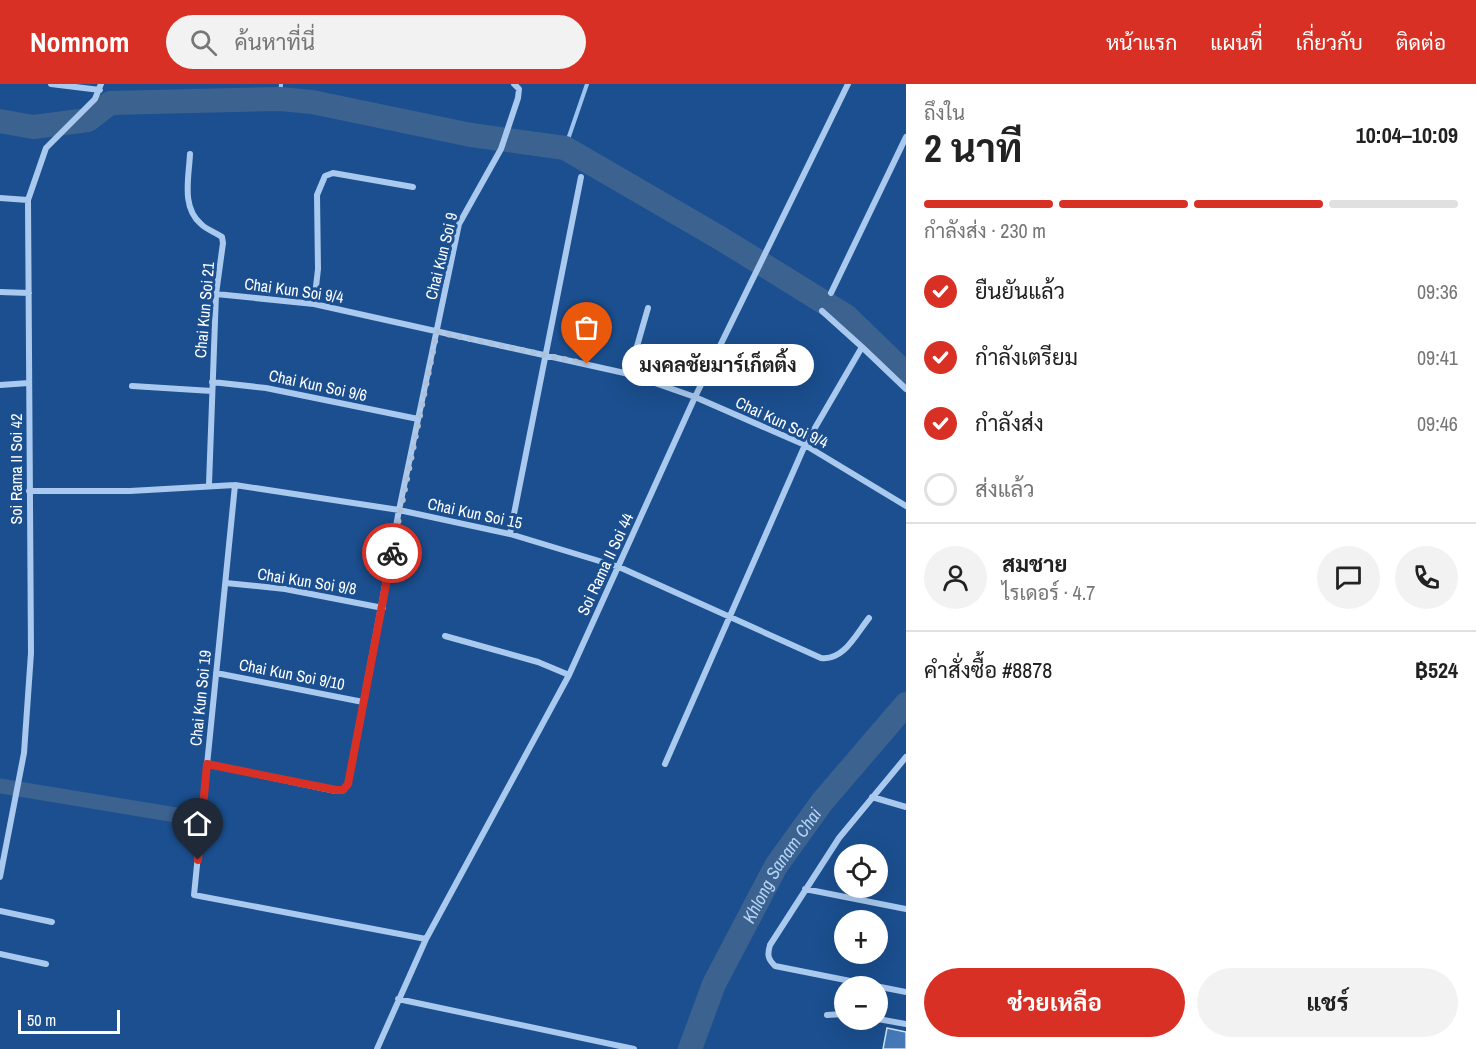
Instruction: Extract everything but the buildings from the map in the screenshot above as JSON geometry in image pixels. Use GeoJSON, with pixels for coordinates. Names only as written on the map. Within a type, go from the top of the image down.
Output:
{"type":"FeatureCollection","features":[{"type":"Feature","properties":{"kind":"street"},"geometry":{"type":"LineString","coordinates":[[51,84],[100,87]]}},
{"type":"Feature","properties":{"kind":"street","name":"Chai Kun Soi 9"},"geometry":{"type":"LineString","coordinates":[[207,764],[336,790],[343,790],[348,784],[383,608],[399,510],[462,216],[501,149],[511,123],[519,89],[514,84]]}},
{"type":"Feature","properties":{"kind":"street","name":"Soi Rama II Soi 44"},"geometry":{"type":"LineString","coordinates":[[377,1049],[426,939],[569,675],[695,397],[848,84]]}},
{"type":"Feature","properties":{"kind":"street","name":"Soi Rama II Soi 42"},"geometry":{"type":"LineString","coordinates":[[0,877],[17,795],[26,736],[31,653],[28,200],[46,148],[89,105],[100,87]]}},
{"type":"Feature","properties":{"kind":"street"},"geometry":{"type":"LineString","coordinates":[[831,293],[906,137]]}},
{"type":"Feature","properties":{"kind":"street","name":"Chai Kun Soi 21"},"geometry":{"type":"LineString","coordinates":[[190,154],[188,200],[195,218],[201,225],[222,237],[223,243],[216,294],[209,484]]}},
{"type":"Feature","properties":{"kind":"street"},"geometry":{"type":"LineString","coordinates":[[314,304],[318,269],[317,195],[325,176],[333,173],[413,187]]}},
{"type":"Feature","properties":{"kind":"street"},"geometry":{"type":"LineString","coordinates":[[510,534],[581,177]]}},
{"type":"Feature","properties":{"kind":"street"},"geometry":{"type":"LineString","coordinates":[[0,198],[28,200]]}},
{"type":"Feature","properties":{"kind":"street"},"geometry":{"type":"LineString","coordinates":[[0,292],[29,292]]}},
{"type":"Feature","properties":{"kind":"street","name":"Chai Kun Soi 9/4"},"geometry":{"type":"LineString","coordinates":[[216,294],[314,304],[629,374],[695,397],[806,445],[906,506]]}},
{"type":"Feature","properties":{"kind":"street"},"geometry":{"type":"LineString","coordinates":[[629,374],[648,308]]}},
{"type":"Feature","properties":{"kind":"street"},"geometry":{"type":"LineString","coordinates":[[822,311],[906,389]]}},
{"type":"Feature","properties":{"kind":"street"},"geometry":{"type":"LineString","coordinates":[[665,764],[806,445],[862,347]]}},
{"type":"Feature","properties":{"kind":"street","name":"Chai Kun Soi 9/6"},"geometry":{"type":"LineString","coordinates":[[212,382],[266,388],[418,419]]}},
{"type":"Feature","properties":{"kind":"street"},"geometry":{"type":"LineString","coordinates":[[0,385],[29,383]]}},
{"type":"Feature","properties":{"kind":"street"},"geometry":{"type":"LineString","coordinates":[[132,386],[212,391]]}},
{"type":"Feature","properties":{"kind":"street","name":"Chai Kun Soi 15"},"geometry":{"type":"LineString","coordinates":[[29,491],[106,492],[235,484],[399,510],[510,534],[619,567],[821,658],[832,660],[840,654],[869,618]]}},
{"type":"Feature","properties":{"kind":"street","name":"Chai Kun Soi 19"},"geometry":{"type":"LineString","coordinates":[[235,484],[194,895],[426,939]]}},
{"type":"Feature","properties":{"kind":"street","name":"Chai Kun Soi 9/8"},"geometry":{"type":"LineString","coordinates":[[226,583],[285,589],[383,608]]}},
{"type":"Feature","properties":{"kind":"street"},"geometry":{"type":"LineString","coordinates":[[445,636],[538,662],[569,675]]}},
{"type":"Feature","properties":{"kind":"street","name":"Chai Kun Soi 9/10"},"geometry":{"type":"LineString","coordinates":[[216,673],[363,702]]}},
{"type":"Feature","properties":{"kind":"street"},"geometry":{"type":"LineString","coordinates":[[906,757],[839,838],[770,945],[769,961],[775,966],[906,992]]}},
{"type":"Feature","properties":{"kind":"street"},"geometry":{"type":"LineString","coordinates":[[872,797],[906,807]]}},
{"type":"Feature","properties":{"kind":"street"},"geometry":{"type":"LineString","coordinates":[[805,889],[906,909]]}},
{"type":"Feature","properties":{"kind":"street"},"geometry":{"type":"LineString","coordinates":[[0,911],[52,922]]}},
{"type":"Feature","properties":{"kind":"street"},"geometry":{"type":"LineString","coordinates":[[0,954],[46,964]]}},
{"type":"Feature","properties":{"kind":"street"},"geometry":{"type":"LineString","coordinates":[[398,999],[634,1049]]}},
{"type":"Feature","properties":{"kind":"street"},"geometry":{"type":"LineString","coordinates":[[827,1015],[834,1015]]}},
{"type":"Feature","properties":{"kind":"street"},"geometry":{"type":"LineString","coordinates":[[888,1021],[906,1024]]}},
{"type":"Feature","properties":{"kind":"waterway"},"geometry":{"type":"LineString","coordinates":[[280,99],[281,84]]}},
{"type":"Feature","properties":{"kind":"waterway"},"geometry":{"type":"LineString","coordinates":[[565,148],[587,84]]}},
{"type":"Feature","properties":{"kind":"waterway"},"geometry":{"type":"LineString","coordinates":[[0,121],[33,127],[88,120],[110,103],[280,99],[312,102],[471,135],[565,148],[720,238],[846,316],[906,374]]}},
{"type":"Feature","properties":{"kind":"waterway","name":"Khlong Sanam Chai"},"geometry":{"type":"LineString","coordinates":[[690,1049],[714,984],[776,866],[822,802],[906,704]]}},
{"type":"Feature","properties":{"kind":"waterway"},"geometry":{"type":"LineString","coordinates":[[0,786],[188,817]]}},
{"type":"Feature","properties":{"kind":"way so far"},"geometry":{"type":"LineString","coordinates":[[392,553],[437,332],[587,364]]}},
{"type":"Feature","properties":{"kind":"place","name":"มงคลชัยมาร์เก็ตติ้ง"},"geometry":{"type":"Point","coordinates":[587,364]}},
{"type":"Feature","properties":{"kind":"route"},"geometry":{"type":"LineString","coordinates":[[198,860],[207,764],[336,790],[343,790],[348,784],[392,553]]}}]}
